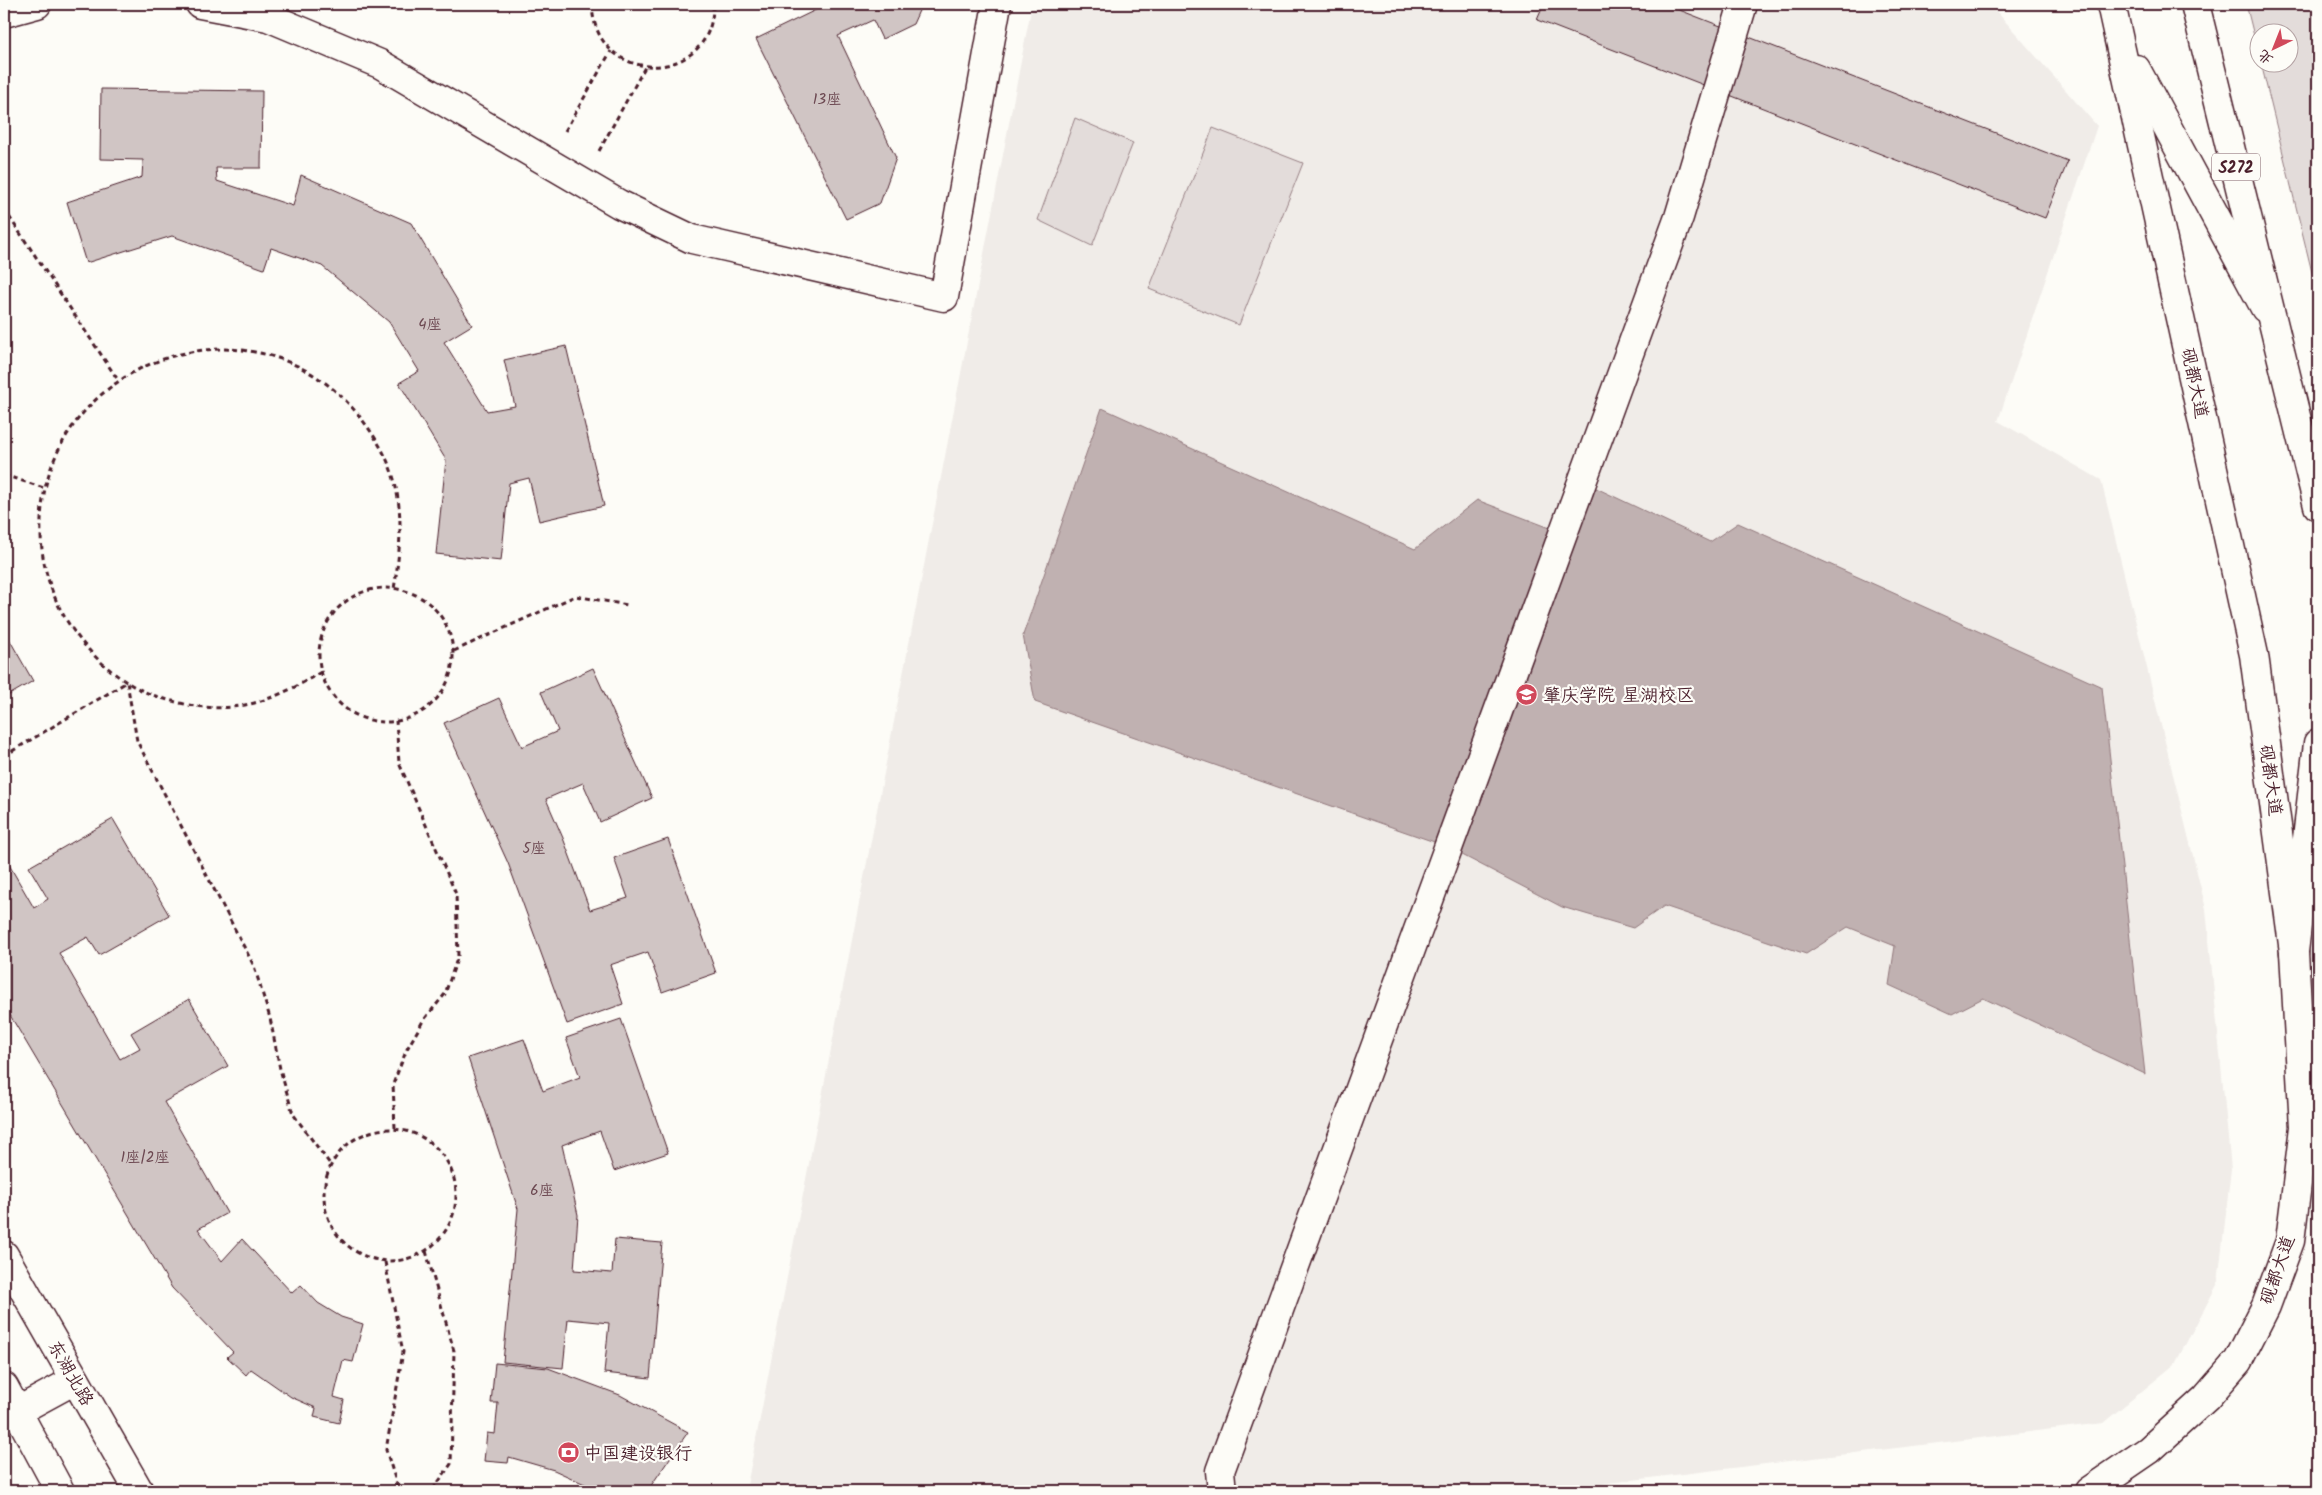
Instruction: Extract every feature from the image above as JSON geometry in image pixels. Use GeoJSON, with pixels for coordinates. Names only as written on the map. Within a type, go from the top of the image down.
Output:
{"type":"FeatureCollection","features":[{"type":"Feature","properties":{"kind":"street"},"geometry":{"type":"LineString","coordinates":[[4,13],[37,4]]}},
{"type":"Feature","properties":{"kind":"street"},"geometry":{"type":"LineString","coordinates":[[200,4],[268,17],[380,64],[619,204],[692,239],[944,297],[997,4]]}},
{"type":"Feature","properties":{"kind":"street"},"geometry":{"type":"LineString","coordinates":[[1222,1491],[1220,1471],[1679,217],[1743,4]]}},
{"type":"Feature","properties":{"kind":"street","name":"砚都大道"},"geometry":{"type":"LineString","coordinates":[[2089,1491],[2149,1450],[2206,1398],[2238,1361],[2266,1306],[2290,1241],[2304,1127],[2294,952],[2254,655],[2121,41],[2111,4]]}},
{"type":"Feature","properties":{"kind":"street","name":"S272"},"geometry":{"type":"LineString","coordinates":[[2195,4],[2318,506]]}},
{"type":"Feature","properties":{"kind":"street"},"geometry":{"type":"LineString","coordinates":[[2121,41],[2276,330]]}},
{"type":"Feature","properties":{"kind":"street"},"geometry":{"type":"LineString","coordinates":[[2294,952],[2318,744]]}},
{"type":"Feature","properties":{"kind":"street","name":"东湖北路"},"geometry":{"type":"LineString","coordinates":[[4,1255],[138,1491]]}},
{"type":"Feature","properties":{"kind":"street"},"geometry":{"type":"LineString","coordinates":[[18,1412],[75,1380]]}},
{"type":"Feature","properties":{"kind":"street"},"geometry":{"type":"LineString","coordinates":[[4,1387],[60,1491]]}},
{"type":"Feature","properties":{"kind":"street"},"geometry":{"type":"LineString","coordinates":[[18,1412],[37,1491]]}},
{"type":"Feature","properties":{"kind":"path"},"geometry":{"type":"LineString","coordinates":[[592,4],[592,18],[599,36],[611,51],[627,62],[645,67],[665,67],[683,60],[698,48],[708,32],[714,14],[713,4]]}},
{"type":"Feature","properties":{"kind":"path"},"geometry":{"type":"LineString","coordinates":[[547,162],[611,51]]}},
{"type":"Feature","properties":{"kind":"path"},"geometry":{"type":"LineString","coordinates":[[582,182],[645,67]]}},
{"type":"Feature","properties":{"kind":"path"},"geometry":{"type":"LineString","coordinates":[[4,209],[118,380]]}},
{"type":"Feature","properties":{"kind":"path"},"geometry":{"type":"LineString","coordinates":[[321,672],[294,689],[262,702],[227,709],[192,707],[158,698],[127,682],[96,657],[79,639],[61,613],[49,583],[42,552],[40,520],[44,488],[54,459],[69,430],[88,406],[118,380],[138,368],[167,356],[198,350],[229,349],[261,353],[291,363],[319,378],[346,400],[358,414],[369,427],[386,457],[397,491],[401,526],[394,589]]}},
{"type":"Feature","properties":{"kind":"path"},"geometry":{"type":"LineString","coordinates":[[4,475],[44,488]]}},
{"type":"Feature","properties":{"kind":"path"},"geometry":{"type":"LineString","coordinates":[[384,588],[404,590],[423,600],[438,613],[449,631],[454,651],[452,673],[442,693],[428,709],[408,719],[386,723],[365,719],[345,708],[330,692],[321,672],[319,652],[332,615],[346,601],[364,592],[384,588]]}},
{"type":"Feature","properties":{"kind":"path"},"geometry":{"type":"LineString","coordinates":[[454,651],[575,596],[628,605]]}},
{"type":"Feature","properties":{"kind":"path"},"geometry":{"type":"LineString","coordinates":[[4,756],[127,682]]}},
{"type":"Feature","properties":{"kind":"path"},"geometry":{"type":"LineString","coordinates":[[127,682],[137,741],[254,966],[270,1018],[280,1069],[293,1114],[330,1164]]}},
{"type":"Feature","properties":{"kind":"path"},"geometry":{"type":"LineString","coordinates":[[395,1128],[393,1084],[407,1049],[423,1021],[445,994],[458,956],[456,894],[399,763],[396,721]]}},
{"type":"Feature","properties":{"kind":"path"},"geometry":{"type":"LineString","coordinates":[[395,1128],[415,1133],[432,1145],[446,1160],[454,1179],[456,1199],[452,1220],[442,1237],[426,1251],[407,1260],[385,1262],[364,1256],[346,1244],[332,1228],[324,1207],[324,1185],[330,1164],[341,1148],[357,1137],[375,1130],[395,1128]]}},
{"type":"Feature","properties":{"kind":"path"},"geometry":{"type":"LineString","coordinates":[[426,1251],[454,1351],[451,1464],[432,1491]]}},
{"type":"Feature","properties":{"kind":"path"},"geometry":{"type":"LineString","coordinates":[[385,1262],[403,1352],[386,1450],[399,1491]]}},
{"type":"Feature","properties":{"kind":"shaded area","name":"肇庆学院 星湖校区"},"geometry":{"type":"Polygon","coordinates":[[[1032,4],[1990,4],[2097,126],[1998,421],[2101,480],[2206,909],[2231,1169],[2218,1283],[2175,1364],[2103,1423],[1542,1491],[746,1491],[1032,4]]]}},
{"type":"Feature","properties":{"kind":"shaded area"},"geometry":{"type":"Polygon","coordinates":[[[2246,4],[2318,4],[2318,297],[2263,72],[2300,72],[2300,22],[2250,22],[2246,4]]]}},
{"type":"Feature","properties":{"kind":"shaded area"},"geometry":{"type":"Polygon","coordinates":[[[1075,118],[1133,143],[1092,246],[1038,220],[1075,118]]]}},
{"type":"Feature","properties":{"kind":"shaded area"},"geometry":{"type":"Polygon","coordinates":[[[1213,128],[1303,163],[1239,325],[1149,289],[1213,128]]]}},
{"type":"Feature","properties":{"kind":"shaded area"},"geometry":{"type":"Polygon","coordinates":[[[1102,408],[1415,549],[1477,500],[1558,531],[1577,479],[1710,542],[1738,523],[2102,687],[2145,1074],[1983,998],[1952,1014],[1889,985],[1895,946],[1848,927],[1806,954],[1664,906],[1633,928],[1562,907],[1443,845],[1035,702],[1023,635],[1102,408]]]}},
{"type":"Feature","properties":{"kind":"building"},"geometry":{"type":"Polygon","coordinates":[[[828,4],[922,4],[913,24],[882,39],[873,20],[838,36],[896,158],[880,203],[846,219],[756,39],[828,4]]]}},
{"type":"Feature","properties":{"kind":"building"},"geometry":{"type":"Polygon","coordinates":[[[1544,4],[1664,4],[2068,161],[2045,218],[1537,20],[1544,4]]]}},
{"type":"Feature","properties":{"kind":"building"},"geometry":{"type":"Polygon","coordinates":[[[101,89],[262,91],[261,168],[216,168],[217,181],[293,206],[301,175],[411,223],[472,325],[444,342],[487,411],[515,406],[504,360],[566,346],[604,506],[539,521],[529,478],[509,483],[501,561],[436,554],[446,460],[399,383],[419,371],[389,322],[322,266],[271,248],[264,269],[172,236],[86,263],[67,202],[142,177],[143,160],[100,159],[101,89]]]}},
{"type":"Feature","properties":{"kind":"building"},"geometry":{"type":"Polygon","coordinates":[[[4,630],[33,681],[4,698],[4,630]]]}},
{"type":"Feature","properties":{"kind":"building"},"geometry":{"type":"Polygon","coordinates":[[[593,668],[652,798],[600,822],[583,783],[546,799],[590,910],[628,898],[614,858],[668,839],[716,973],[662,992],[648,952],[610,965],[623,1004],[567,1024],[508,863],[444,723],[499,698],[522,747],[558,731],[541,692],[593,668]]]}},
{"type":"Feature","properties":{"kind":"building"},"geometry":{"type":"Polygon","coordinates":[[[113,819],[169,915],[99,955],[88,937],[59,953],[120,1059],[140,1048],[131,1033],[189,999],[228,1066],[164,1102],[227,1213],[198,1229],[222,1261],[242,1239],[292,1293],[301,1285],[318,1303],[341,1317],[363,1324],[353,1362],[343,1360],[334,1397],[344,1400],[339,1423],[314,1417],[316,1408],[291,1397],[251,1369],[246,1375],[227,1357],[233,1352],[172,1288],[4,1005],[4,856],[34,908],[48,899],[29,867],[113,819]]]}},
{"type":"Feature","properties":{"kind":"building"},"geometry":{"type":"Polygon","coordinates":[[[621,1019],[668,1153],[614,1171],[600,1131],[562,1145],[578,1215],[574,1270],[612,1273],[615,1239],[662,1243],[650,1378],[604,1373],[609,1323],[568,1319],[563,1368],[503,1362],[518,1209],[468,1058],[524,1039],[543,1091],[580,1077],[566,1038],[621,1019]]]}},
{"type":"Feature","properties":{"kind":"building"},"geometry":{"type":"Polygon","coordinates":[[[495,1363],[548,1368],[620,1395],[688,1432],[650,1487],[656,1491],[600,1491],[554,1470],[509,1457],[508,1463],[484,1461],[487,1433],[495,1434],[498,1403],[491,1403],[495,1363]]]}},
{"type":"Feature","properties":{"kind":"place","name":"肇庆学院 星湖校区"},"geometry":{"type":"Point","coordinates":[1527,695]}},
{"type":"Feature","properties":{"kind":"place","name":"中国建设银行"},"geometry":{"type":"Point","coordinates":[568,1453]}}]}
